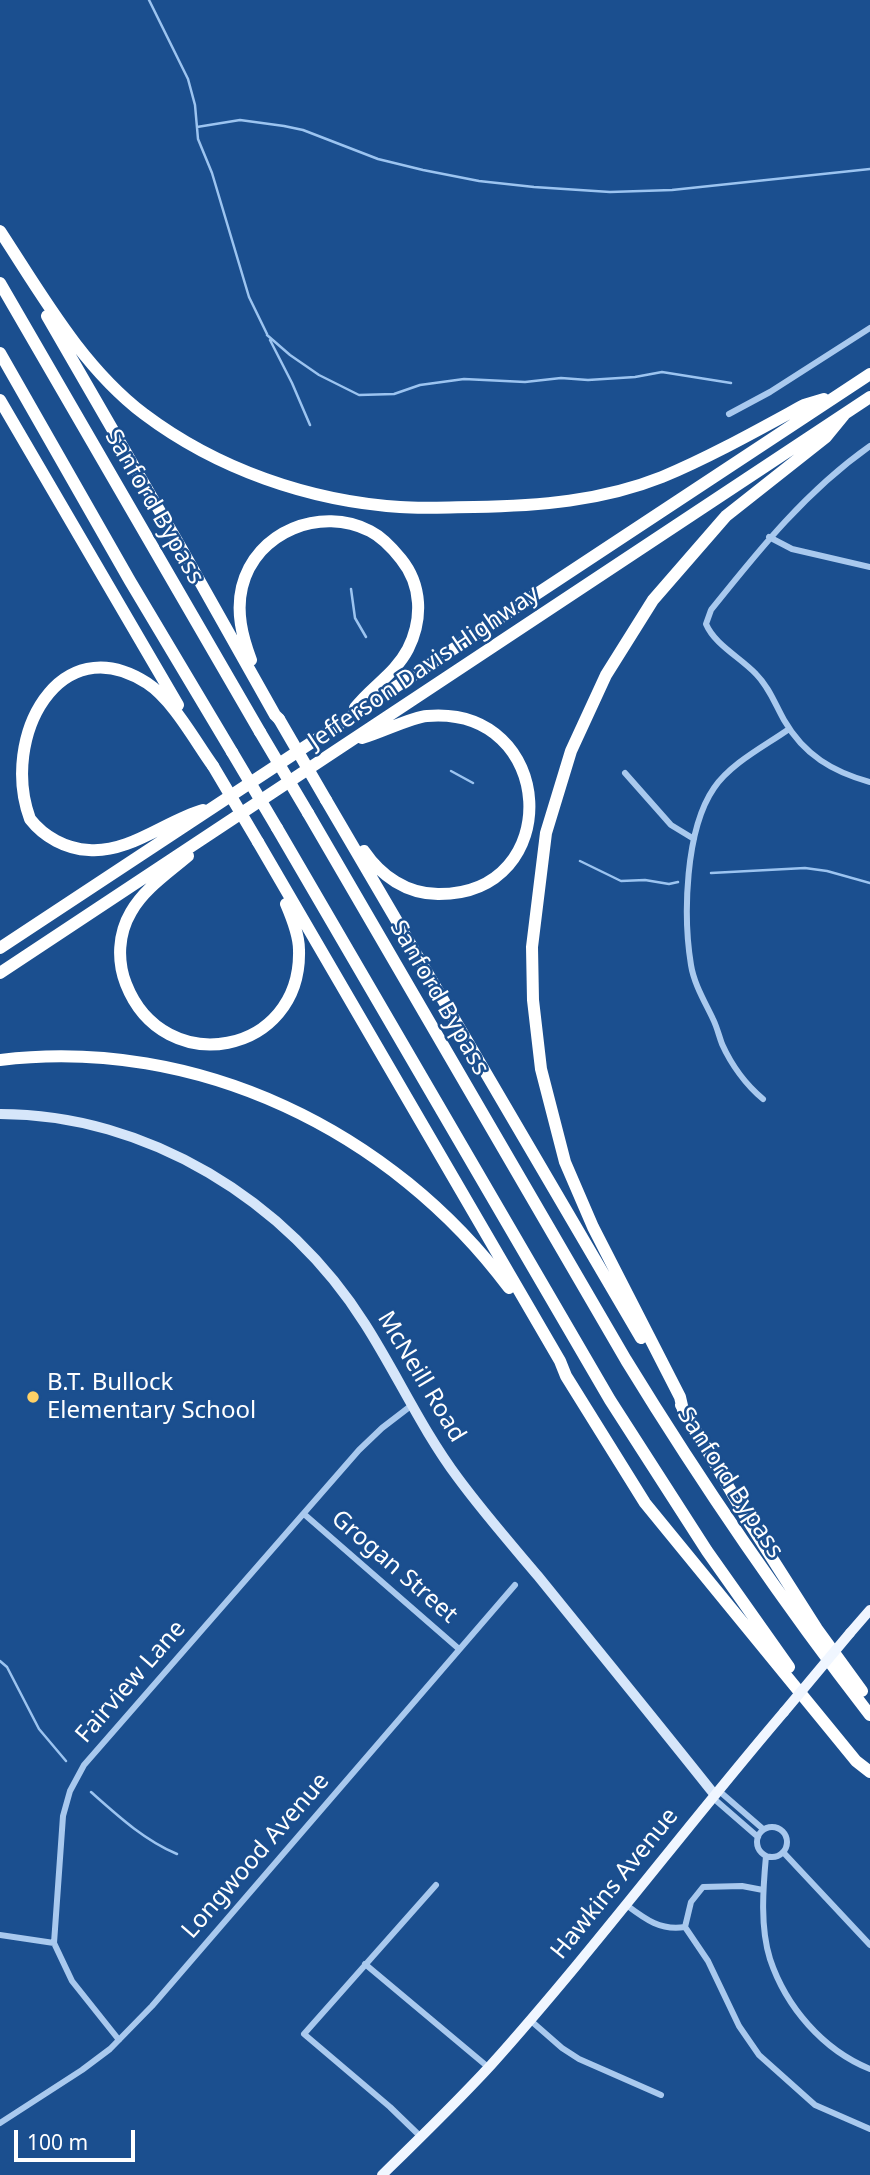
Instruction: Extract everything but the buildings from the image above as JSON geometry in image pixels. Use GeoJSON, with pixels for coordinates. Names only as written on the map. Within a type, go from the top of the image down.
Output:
{"type":"FeatureCollection","features":[{"type":"Feature","properties":{"kind":"highway"},"geometry":{"type":"LineString","coordinates":[[0,234],[82,352],[143,413],[182,440],[235,467],[285,486],[349,501],[401,507],[518,507],[582,500],[661,477],[804,405],[838,395]]}},
{"type":"Feature","properties":{"kind":"highway"},"geometry":{"type":"LineString","coordinates":[[0,234],[277,717],[754,1530],[817,1629],[870,1703]]}},
{"type":"Feature","properties":{"kind":"highway","name":"Sanford Bypass"},"geometry":{"type":"LineString","coordinates":[[0,283],[680,1449],[765,1575],[870,1715]]}},
{"type":"Feature","properties":{"kind":"highway"},"geometry":{"type":"LineString","coordinates":[[0,354],[603,1389],[656,1475],[756,1622],[863,1759],[870,1772]]}},
{"type":"Feature","properties":{"kind":"highway","name":"Jefferson Davis Highway"},"geometry":{"type":"LineString","coordinates":[[0,948],[870,374]]}},
{"type":"Feature","properties":{"kind":"highway","name":"Jefferson Davis Highway"},"geometry":{"type":"LineString","coordinates":[[0,973],[870,397]]}},
{"type":"Feature","properties":{"kind":"highway"},"geometry":{"type":"LineString","coordinates":[[0,400],[554,1350],[566,1376]]}},
{"type":"Feature","properties":{"kind":"highway"},"geometry":{"type":"LineString","coordinates":[[684,1410],[680,1397],[593,1227],[565,1162],[541,1069],[533,1000],[532,947],[546,833],[571,751],[606,675],[653,600],[726,516],[826,437],[844,415]]}},
{"type":"Feature","properties":{"kind":"highway"},"geometry":{"type":"LineString","coordinates":[[277,717],[272,700],[254,667],[246,645],[240,620],[243,585],[250,567],[262,549],[277,536],[292,528],[321,520],[348,522],[372,531],[393,548],[412,573],[419,604],[416,628],[408,649],[396,667],[360,700],[346,719]]}},
{"type":"Feature","properties":{"kind":"highway"},"geometry":{"type":"LineString","coordinates":[[29,701],[52,680],[75,671],[96,668],[119,671],[148,683],[162,697],[213,766]]}},
{"type":"Feature","properties":{"kind":"highway"},"geometry":{"type":"LineString","coordinates":[[326,800],[370,859],[390,879],[424,893],[456,893],[474,888],[506,868],[523,843],[531,811],[527,777],[506,742],[490,731],[470,720],[425,716],[355,740]]}},
{"type":"Feature","properties":{"kind":"highway"},"geometry":{"type":"LineString","coordinates":[[9,777],[14,794],[36,826],[49,838],[87,850],[104,850],[118,846],[143,837],[183,816],[213,807]]}},
{"type":"Feature","properties":{"kind":"highway"},"geometry":{"type":"LineString","coordinates":[[206,836],[191,853],[146,892],[131,912],[119,950],[122,974],[132,1001],[151,1024],[172,1038],[194,1044],[219,1045],[259,1032],[276,1017],[289,998],[297,975],[299,949],[293,922],[260,846]]}},
{"type":"Feature","properties":{"kind":"highway"},"geometry":{"type":"LineString","coordinates":[[0,1060],[80,1057],[167,1067],[245,1089],[293,1108],[373,1154],[397,1172],[463,1233],[518,1301],[645,1503],[856,1761],[870,1772]]}},
{"type":"Feature","properties":{"kind":"main road","name":"Hawkins Avenue"},"geometry":{"type":"LineString","coordinates":[[382,2175],[530,2020],[870,1610]]}},
{"type":"Feature","properties":{"kind":"street"},"geometry":{"type":"LineString","coordinates":[[729,414],[770,392],[870,328]]}},
{"type":"Feature","properties":{"kind":"street"},"geometry":{"type":"LineString","coordinates":[[870,446],[844,464],[810,494],[769,537],[711,610],[706,624],[711,634],[758,676],[770,692],[789,729],[806,750],[832,769],[870,782]]}},
{"type":"Feature","properties":{"kind":"street"},"geometry":{"type":"LineString","coordinates":[[769,537],[792,549],[870,568]]}},
{"type":"Feature","properties":{"kind":"street"},"geometry":{"type":"LineString","coordinates":[[763,1100],[751,1090],[722,1045],[691,967],[687,922],[694,839],[704,806],[724,776],[789,729]]}},
{"type":"Feature","properties":{"kind":"street"},"geometry":{"type":"LineString","coordinates":[[625,773],[671,825],[694,839]]}},
{"type":"Feature","properties":{"kind":"street","name":"McNeill Road"},"geometry":{"type":"LineString","coordinates":[[0,1114],[63,1120],[146,1143],[211,1174],[247,1197],[307,1248],[365,1324],[457,1477],[715,1794]]}},
{"type":"Feature","properties":{"kind":"street","name":"Fairview Lane"},"geometry":{"type":"LineString","coordinates":[[119,2040],[72,1981],[54,1943],[63,1816],[71,1790],[84,1765],[359,1450],[412,1405]]}},
{"type":"Feature","properties":{"kind":"street","name":"Grogan Street"},"geometry":{"type":"LineString","coordinates":[[304,1514],[459,1649]]}},
{"type":"Feature","properties":{"kind":"street","name":"Longwood Avenue"},"geometry":{"type":"LineString","coordinates":[[0,2123],[82,2070],[119,2040],[152,2006],[515,1585]]}},
{"type":"Feature","properties":{"kind":"street"},"geometry":{"type":"LineString","coordinates":[[715,1794],[763,1829],[777,1827],[785,1833],[788,1842],[783,1852],[776,1857],[766,1856],[758,1848],[758,1837],[763,1829]]}},
{"type":"Feature","properties":{"kind":"street"},"geometry":{"type":"LineString","coordinates":[[715,1794],[758,1837]]}},
{"type":"Feature","properties":{"kind":"street"},"geometry":{"type":"LineString","coordinates":[[783,1852],[870,1945]]}},
{"type":"Feature","properties":{"kind":"street"},"geometry":{"type":"LineString","coordinates":[[766,1856],[763,1890],[770,1957],[782,1986],[820,2038],[861,2066],[870,2069]]}},
{"type":"Feature","properties":{"kind":"street"},"geometry":{"type":"LineString","coordinates":[[421,2136],[304,2034],[436,1885]]}},
{"type":"Feature","properties":{"kind":"street"},"geometry":{"type":"LineString","coordinates":[[763,1890],[742,1886],[703,1887],[691,1902],[685,1927],[708,1961],[739,2026],[759,2055],[816,2105],[870,2129]]}},
{"type":"Feature","properties":{"kind":"street"},"geometry":{"type":"LineString","coordinates":[[625,1905],[660,1927],[671,1930],[685,1927]]}},
{"type":"Feature","properties":{"kind":"street"},"geometry":{"type":"LineString","coordinates":[[0,1935],[54,1943]]}},
{"type":"Feature","properties":{"kind":"street"},"geometry":{"type":"LineString","coordinates":[[365,1964],[488,2067]]}},
{"type":"Feature","properties":{"kind":"street"},"geometry":{"type":"LineString","coordinates":[[530,2020],[579,2059],[661,2095]]}},
{"type":"Feature","properties":{"kind":"waterway"},"geometry":{"type":"LineString","coordinates":[[149,0],[188,79],[195,105],[198,139],[212,173],[249,297],[267,334]]}},
{"type":"Feature","properties":{"kind":"waterway"},"geometry":{"type":"LineString","coordinates":[[197,127],[240,120],[284,126],[303,130],[378,159],[423,170],[479,181],[610,192],[672,190],[870,169]]}},
{"type":"Feature","properties":{"kind":"waterway"},"geometry":{"type":"LineString","coordinates":[[267,335],[319,375],[359,395],[394,394],[420,385],[464,379],[525,382],[561,378],[588,380],[662,372],[731,383]]}},
{"type":"Feature","properties":{"kind":"waterway"},"geometry":{"type":"LineString","coordinates":[[270,340],[310,425]]}},
{"type":"Feature","properties":{"kind":"waterway"},"geometry":{"type":"LineString","coordinates":[[351,589],[355,618],[366,637]]}},
{"type":"Feature","properties":{"kind":"waterway"},"geometry":{"type":"LineString","coordinates":[[451,771],[473,783]]}},
{"type":"Feature","properties":{"kind":"waterway"},"geometry":{"type":"LineString","coordinates":[[580,861],[621,881],[645,880],[669,884],[678,882]]}},
{"type":"Feature","properties":{"kind":"waterway"},"geometry":{"type":"LineString","coordinates":[[711,873],[805,868],[870,883]]}},
{"type":"Feature","properties":{"kind":"waterway"},"geometry":{"type":"LineString","coordinates":[[0,1661],[7,1667],[39,1729],[66,1761]]}},
{"type":"Feature","properties":{"kind":"waterway"},"geometry":{"type":"LineString","coordinates":[[91,1792],[142,1835],[177,1854]]}},
{"type":"Feature","properties":{"kind":"place","name":"B.T. Bullock Elementary School"},"geometry":{"type":"Point","coordinates":[33,1397]}}]}
